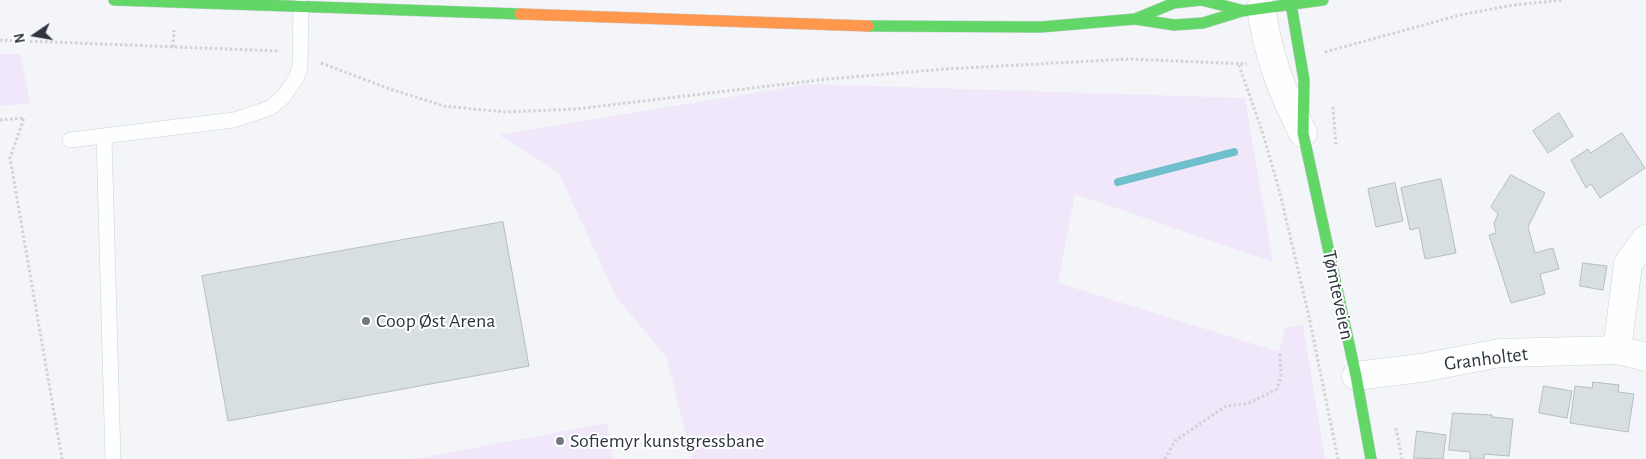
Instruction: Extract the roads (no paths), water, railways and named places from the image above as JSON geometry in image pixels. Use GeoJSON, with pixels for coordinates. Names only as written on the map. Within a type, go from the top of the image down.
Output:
{"type":"FeatureCollection","features":[{"type":"Feature","properties":{"kind":"main road"},"geometry":{"type":"LineString","coordinates":[[114,0],[927,28],[1041,27],[1135,19],[1182,25],[1203,23],[1251,9],[1323,0]]}},
{"type":"Feature","properties":{"kind":"main road"},"geometry":{"type":"LineString","coordinates":[[1135,19],[1174,3],[1201,0],[1251,9]]}},
{"type":"Feature","properties":{"kind":"main road","name":"Tømteveien"},"geometry":{"type":"LineString","coordinates":[[1291,4],[1304,80],[1303,132],[1356,376],[1371,459]]}},
{"type":"Feature","properties":{"kind":"street","name":"Tømteveien"},"geometry":{"type":"LineString","coordinates":[[1251,9],[1266,39],[1280,87],[1303,132]]}},
{"type":"Feature","properties":{"kind":"street"},"geometry":{"type":"LineString","coordinates":[[1617,350],[1628,264],[1646,239]]}},
{"type":"Feature","properties":{"kind":"street","name":"Granholtet"},"geometry":{"type":"LineString","coordinates":[[1356,376],[1422,368],[1500,353],[1617,350],[1646,357]]}},
{"type":"Feature","properties":{"kind":"lane"},"geometry":{"type":"LineString","coordinates":[[70,140],[234,120],[270,108],[292,87],[299,72],[301,6]]}},
{"type":"Feature","properties":{"kind":"lane"},"geometry":{"type":"LineString","coordinates":[[104,136],[113,459]]}},
{"type":"Feature","properties":{"kind":"waterway"},"geometry":{"type":"LineString","coordinates":[[1118,182],[1234,152]]}},
{"type":"Feature","properties":{"kind":"place","name":"Coop Øst Arena"},"geometry":{"type":"Point","coordinates":[366,321]}},
{"type":"Feature","properties":{"kind":"place","name":"Sofiemyr kunstgressbane"},"geometry":{"type":"Point","coordinates":[560,441]}}]}
